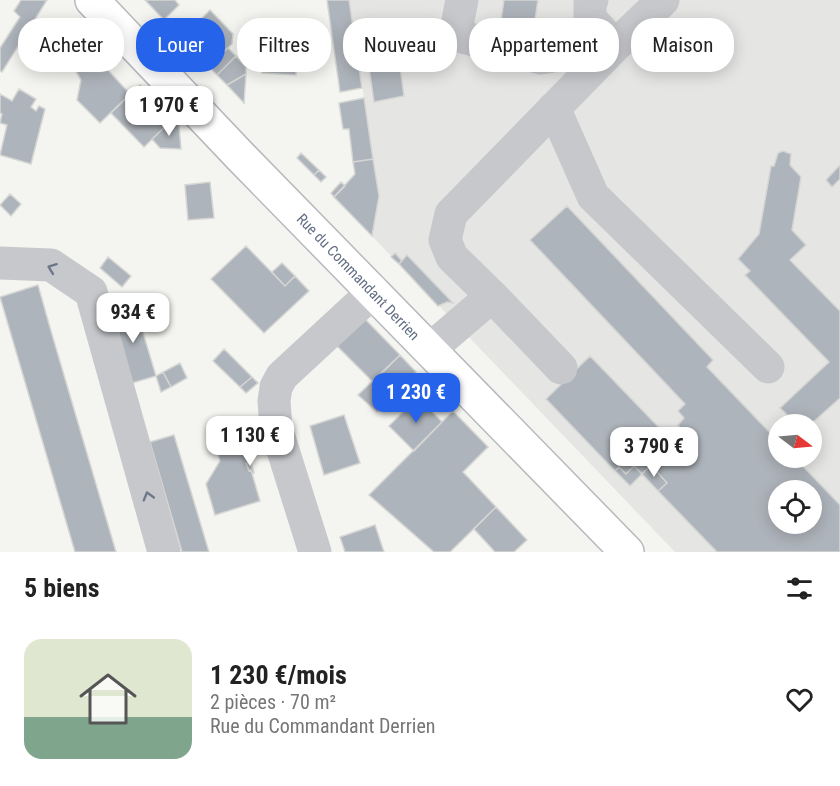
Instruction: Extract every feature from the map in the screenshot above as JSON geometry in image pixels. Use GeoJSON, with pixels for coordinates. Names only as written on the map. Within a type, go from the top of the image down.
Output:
{"type":"FeatureCollection","features":[{"type":"Feature","properties":{"kind":"main road","name":"Rue du Commandant Derrien"},"geometry":{"type":"LineString","coordinates":[[92,0],[627,552]]}},
{"type":"Feature","properties":{"kind":"street"},"geometry":{"type":"LineString","coordinates":[[462,0],[455,35],[469,39]]}},
{"type":"Feature","properties":{"kind":"street"},"geometry":{"type":"LineString","coordinates":[[590,18],[592,0]]}},
{"type":"Feature","properties":{"kind":"street"},"geometry":{"type":"LineString","coordinates":[[619,42],[663,0]]}},
{"type":"Feature","properties":{"kind":"street"},"geometry":{"type":"LineString","coordinates":[[561,368],[452,257],[445,240],[451,214],[589,72]]}},
{"type":"Feature","properties":{"kind":"street"},"geometry":{"type":"LineString","coordinates":[[554,108],[593,196],[768,367]]}},
{"type":"Feature","properties":{"kind":"street"},"geometry":{"type":"LineString","coordinates":[[0,263],[51,265],[91,292],[164,552]]}},
{"type":"Feature","properties":{"kind":"street"},"geometry":{"type":"LineString","coordinates":[[315,552],[276,428],[274,401],[276,387],[282,376],[361,303],[371,290]]}},
{"type":"Feature","properties":{"kind":"street"},"geometry":{"type":"LineString","coordinates":[[429,350],[492,296]]}},
{"type":"Feature","properties":{"kind":"shaded area"},"geometry":{"type":"Polygon","coordinates":[[[349,0],[840,0],[840,552],[675,552],[372,236],[379,196],[360,72],[457,72],[457,18],[352,18],[349,0]]]}},
{"type":"Feature","properties":{"kind":"building"},"geometry":{"type":"Polygon","coordinates":[[[21,0],[47,0],[36,18],[19,18],[14,11],[21,0]]]}},
{"type":"Feature","properties":{"kind":"building"},"geometry":{"type":"Polygon","coordinates":[[[145,0],[175,0],[179,5],[166,18],[162,18],[145,0]]]}},
{"type":"Feature","properties":{"kind":"building"},"geometry":{"type":"Polygon","coordinates":[[[327,0],[349,0],[352,18],[343,18],[343,72],[360,72],[362,88],[340,92],[327,0]]]}},
{"type":"Feature","properties":{"kind":"building"},"geometry":{"type":"Polygon","coordinates":[[[504,0],[538,0],[535,18],[501,18],[504,0]]]}},
{"type":"Feature","properties":{"kind":"building"},"geometry":{"type":"Polygon","coordinates":[[[210,10],[218,18],[202,18],[210,10]]]}},
{"type":"Feature","properties":{"kind":"building"},"geometry":{"type":"Polygon","coordinates":[[[18,20],[18,46],[2,72],[0,71],[0,48],[18,20]]]}},
{"type":"Feature","properties":{"kind":"building"},"geometry":{"type":"Polygon","coordinates":[[[225,26],[233,34],[232,44],[225,50],[225,26]]]}},
{"type":"Feature","properties":{"kind":"building"},"geometry":{"type":"Polygon","coordinates":[[[228,48],[236,56],[225,67],[225,51],[228,48]]]}},
{"type":"Feature","properties":{"kind":"building"},"geometry":{"type":"Polygon","coordinates":[[[236,56],[237,72],[246,72],[246,74],[227,85],[217,75],[225,72],[225,67],[236,56]]]}},
{"type":"Feature","properties":{"kind":"building"},"geometry":{"type":"Polygon","coordinates":[[[76,72],[110,72],[130,94],[100,123],[77,100],[81,80],[76,72]]]}},
{"type":"Feature","properties":{"kind":"building"},"geometry":{"type":"Polygon","coordinates":[[[262,72],[296,72],[296,75],[262,72]]]}},
{"type":"Feature","properties":{"kind":"building"},"geometry":{"type":"Polygon","coordinates":[[[370,72],[401,72],[404,96],[374,102],[370,72]]]}},
{"type":"Feature","properties":{"kind":"building"},"geometry":{"type":"Polygon","coordinates":[[[246,74],[244,103],[227,85],[246,74]]]}},
{"type":"Feature","properties":{"kind":"building"},"geometry":{"type":"Polygon","coordinates":[[[140,85],[173,119],[144,147],[111,113],[140,85]]]}},
{"type":"Feature","properties":{"kind":"building"},"geometry":{"type":"Polygon","coordinates":[[[19,89],[36,99],[31,107],[36,111],[39,106],[45,109],[31,164],[0,155],[7,125],[0,123],[2,114],[0,113],[0,94],[12,101],[19,89]]]}},
{"type":"Feature","properties":{"kind":"building"},"geometry":{"type":"Polygon","coordinates":[[[364,98],[373,159],[353,162],[349,129],[343,129],[339,103],[364,98]]]}},
{"type":"Feature","properties":{"kind":"building"},"geometry":{"type":"Polygon","coordinates":[[[173,119],[179,125],[181,149],[160,148],[152,139],[173,119]]]}},
{"type":"Feature","properties":{"kind":"building"},"geometry":{"type":"Polygon","coordinates":[[[783,151],[791,154],[790,165],[801,177],[792,230],[806,245],[790,260],[840,311],[840,398],[822,414],[786,414],[780,408],[829,362],[745,275],[750,271],[738,259],[759,234],[771,166],[774,166],[778,153],[783,151]]]}},
{"type":"Feature","properties":{"kind":"building"},"geometry":{"type":"Polygon","coordinates":[[[301,153],[319,170],[314,175],[297,158],[301,153]]]}},
{"type":"Feature","properties":{"kind":"building"},"geometry":{"type":"Polygon","coordinates":[[[373,159],[379,196],[372,236],[334,197],[355,174],[353,162],[373,159]]]}},
{"type":"Feature","properties":{"kind":"building"},"geometry":{"type":"Polygon","coordinates":[[[840,165],[840,179],[832,187],[826,180],[840,165]]]}},
{"type":"Feature","properties":{"kind":"building"},"geometry":{"type":"Polygon","coordinates":[[[319,170],[326,177],[321,182],[314,175],[319,170]]]}},
{"type":"Feature","properties":{"kind":"building"},"geometry":{"type":"Polygon","coordinates":[[[210,182],[214,218],[188,220],[185,185],[210,182]]]}},
{"type":"Feature","properties":{"kind":"building"},"geometry":{"type":"Polygon","coordinates":[[[341,182],[345,186],[334,197],[331,193],[341,182]]]}},
{"type":"Feature","properties":{"kind":"building"},"geometry":{"type":"Polygon","coordinates":[[[10,194],[21,204],[11,216],[0,205],[10,194]]]}},
{"type":"Feature","properties":{"kind":"building"},"geometry":{"type":"Polygon","coordinates":[[[567,206],[713,360],[707,367],[768,431],[768,468],[805,468],[816,480],[768,480],[768,534],[822,534],[822,486],[840,505],[840,552],[717,552],[658,491],[667,483],[651,465],[684,433],[678,425],[684,418],[678,411],[685,404],[530,240],[567,206]]]}},
{"type":"Feature","properties":{"kind":"building"},"geometry":{"type":"Polygon","coordinates":[[[246,246],[285,286],[295,276],[309,291],[264,333],[211,279],[246,246]]]}},
{"type":"Feature","properties":{"kind":"building"},"geometry":{"type":"Polygon","coordinates":[[[395,253],[402,261],[399,264],[391,257],[395,253]]]}},
{"type":"Feature","properties":{"kind":"building"},"geometry":{"type":"Polygon","coordinates":[[[407,255],[453,303],[447,302],[438,306],[399,264],[407,255]]]}},
{"type":"Feature","properties":{"kind":"building"},"geometry":{"type":"Polygon","coordinates":[[[108,257],[131,276],[122,287],[100,268],[108,257]]]}},
{"type":"Feature","properties":{"kind":"building"},"geometry":{"type":"Polygon","coordinates":[[[282,263],[295,276],[285,286],[272,272],[282,263]]]}},
{"type":"Feature","properties":{"kind":"building"},"geometry":{"type":"Polygon","coordinates":[[[38,285],[116,552],[75,552],[0,297],[38,285]]]}},
{"type":"Feature","properties":{"kind":"building"},"geometry":{"type":"Polygon","coordinates":[[[135,306],[156,376],[132,383],[111,312],[135,306]]]}},
{"type":"Feature","properties":{"kind":"building"},"geometry":{"type":"Polygon","coordinates":[[[363,317],[400,355],[373,382],[337,346],[363,317]]]}},
{"type":"Feature","properties":{"kind":"building"},"geometry":{"type":"Polygon","coordinates":[[[224,349],[252,377],[240,387],[213,361],[224,349]]]}},
{"type":"Feature","properties":{"kind":"building"},"geometry":{"type":"Polygon","coordinates":[[[400,355],[416,372],[377,412],[358,395],[400,355]]]}},
{"type":"Feature","properties":{"kind":"building"},"geometry":{"type":"Polygon","coordinates":[[[590,356],[674,443],[642,474],[634,466],[626,474],[619,467],[615,471],[546,399],[590,356]]]}},
{"type":"Feature","properties":{"kind":"building"},"geometry":{"type":"Polygon","coordinates":[[[180,363],[187,378],[171,387],[163,372],[180,363]]]}},
{"type":"Feature","properties":{"kind":"building"},"geometry":{"type":"Polygon","coordinates":[[[163,372],[171,387],[161,392],[156,376],[163,372]]]}},
{"type":"Feature","properties":{"kind":"building"},"geometry":{"type":"Polygon","coordinates":[[[252,377],[258,383],[246,393],[240,387],[252,377]]]}},
{"type":"Feature","properties":{"kind":"building"},"geometry":{"type":"Polygon","coordinates":[[[418,397],[442,422],[414,451],[389,426],[418,397]]]}},
{"type":"Feature","properties":{"kind":"building"},"geometry":{"type":"Polygon","coordinates":[[[453,411],[488,447],[463,472],[496,507],[450,552],[434,552],[369,495],[453,411]]]}},
{"type":"Feature","properties":{"kind":"building"},"geometry":{"type":"Polygon","coordinates":[[[344,415],[360,463],[324,475],[310,426],[344,415]]]}},
{"type":"Feature","properties":{"kind":"building"},"geometry":{"type":"Polygon","coordinates":[[[239,421],[251,462],[246,463],[249,471],[251,470],[260,501],[215,515],[206,484],[220,461],[211,430],[239,421]]]}},
{"type":"Feature","properties":{"kind":"building"},"geometry":{"type":"Polygon","coordinates":[[[174,435],[209,552],[182,552],[150,442],[174,435]]]}},
{"type":"Feature","properties":{"kind":"building"},"geometry":{"type":"Polygon","coordinates":[[[251,462],[254,473],[249,471],[246,463],[251,462]]]}},
{"type":"Feature","properties":{"kind":"building"},"geometry":{"type":"Polygon","coordinates":[[[651,465],[667,483],[658,491],[642,474],[651,465]]]}},
{"type":"Feature","properties":{"kind":"building"},"geometry":{"type":"Polygon","coordinates":[[[634,466],[642,474],[630,486],[615,471],[619,467],[626,474],[634,466]]]}},
{"type":"Feature","properties":{"kind":"building"},"geometry":{"type":"Polygon","coordinates":[[[496,507],[527,540],[514,552],[495,552],[474,529],[496,507]]]}},
{"type":"Feature","properties":{"kind":"building"},"geometry":{"type":"Polygon","coordinates":[[[375,525],[384,552],[345,552],[340,537],[375,525]]]}}]}
